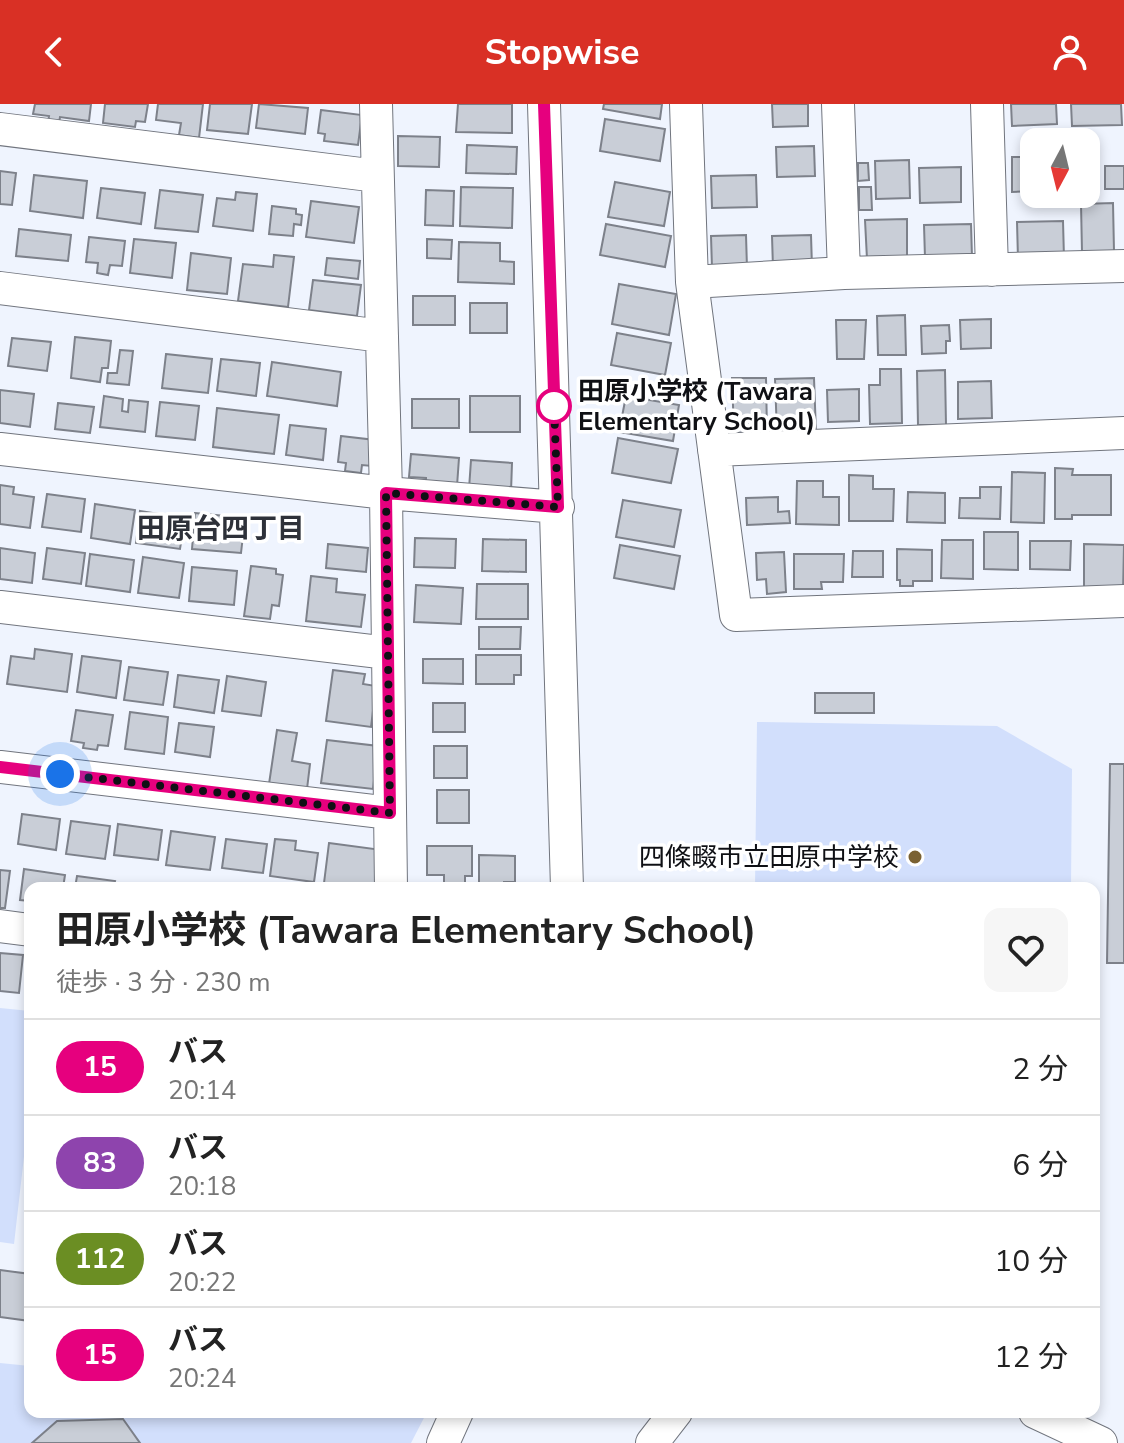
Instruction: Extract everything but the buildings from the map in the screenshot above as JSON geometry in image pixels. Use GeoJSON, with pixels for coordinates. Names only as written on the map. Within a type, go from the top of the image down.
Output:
{"type":"FeatureCollection","features":[{"type":"Feature","properties":{"kind":"street"},"geometry":{"type":"LineString","coordinates":[[376,104],[386,493],[391,882]]}},
{"type":"Feature","properties":{"kind":"street"},"geometry":{"type":"LineString","coordinates":[[544,104],[567,882]]}},
{"type":"Feature","properties":{"kind":"street"},"geometry":{"type":"LineString","coordinates":[[686,104],[692,282],[736,615],[1124,601]]}},
{"type":"Feature","properties":{"kind":"street"},"geometry":{"type":"LineString","coordinates":[[838,104],[844,273]]}},
{"type":"Feature","properties":{"kind":"street"},"geometry":{"type":"LineString","coordinates":[[987,104],[992,270]]}},
{"type":"Feature","properties":{"kind":"street"},"geometry":{"type":"LineString","coordinates":[[0,129],[377,176]]}},
{"type":"Feature","properties":{"kind":"street"},"geometry":{"type":"LineString","coordinates":[[692,282],[844,273],[1124,266]]}},
{"type":"Feature","properties":{"kind":"street"},"geometry":{"type":"LineString","coordinates":[[0,288],[382,336]]}},
{"type":"Feature","properties":{"kind":"street"},"geometry":{"type":"LineString","coordinates":[[714,450],[1124,433]]}},
{"type":"Feature","properties":{"kind":"street"},"geometry":{"type":"LineString","coordinates":[[0,449],[386,493],[558,507]]}},
{"type":"Feature","properties":{"kind":"street"},"geometry":{"type":"LineString","coordinates":[[0,607],[388,653]]}},
{"type":"Feature","properties":{"kind":"street"},"geometry":{"type":"LineString","coordinates":[[0,767],[390,813]]}},
{"type":"Feature","properties":{"kind":"street"},"geometry":{"type":"LineString","coordinates":[[0,926],[24,929]]}},
{"type":"Feature","properties":{"kind":"street"},"geometry":{"type":"LineString","coordinates":[[443,1443],[454,1418]]}},
{"type":"Feature","properties":{"kind":"street"},"geometry":{"type":"LineString","coordinates":[[652,1443],[671,1418]]}},
{"type":"Feature","properties":{"kind":"street"},"geometry":{"type":"LineString","coordinates":[[1048,1418],[1101,1443]]}},
{"type":"Feature","properties":{"kind":"shaded area"},"geometry":{"type":"Polygon","coordinates":[[[757,722],[997,726],[1072,769],[1071,882],[755,882],[757,722]]]}},
{"type":"Feature","properties":{"kind":"shaded area"},"geometry":{"type":"Polygon","coordinates":[[[0,1008],[24,1010],[24,1156],[14,1244],[0,1242],[0,1008]]]}},
{"type":"Feature","properties":{"kind":"shaded area"},"geometry":{"type":"Polygon","coordinates":[[[0,1363],[24,1365],[24,1418],[424,1418],[411,1443],[0,1443],[0,1363]]]}},
{"type":"Feature","properties":{"kind":"bus line","name":"15"},"geometry":{"type":"LineString","coordinates":[[0,767],[390,813],[386,493],[558,507],[544,104]]}},
{"type":"Feature","properties":{"kind":"place","name":"田原小学校 (Tawara Elementary School)"},"geometry":{"type":"Point","coordinates":[554,406]}},
{"type":"Feature","properties":{"kind":"place","name":"四條畷市立田原中学校"},"geometry":{"type":"Point","coordinates":[915,857]}},
{"type":"Feature","properties":{"kind":"district","name":"田原台四丁目"},"geometry":{"type":"Point","coordinates":[221,529]}},
{"type":"Feature","properties":{"kind":"route"},"geometry":{"type":"LineString","coordinates":[[60,774],[390,813],[386,493],[558,507],[554,406]]}}]}
